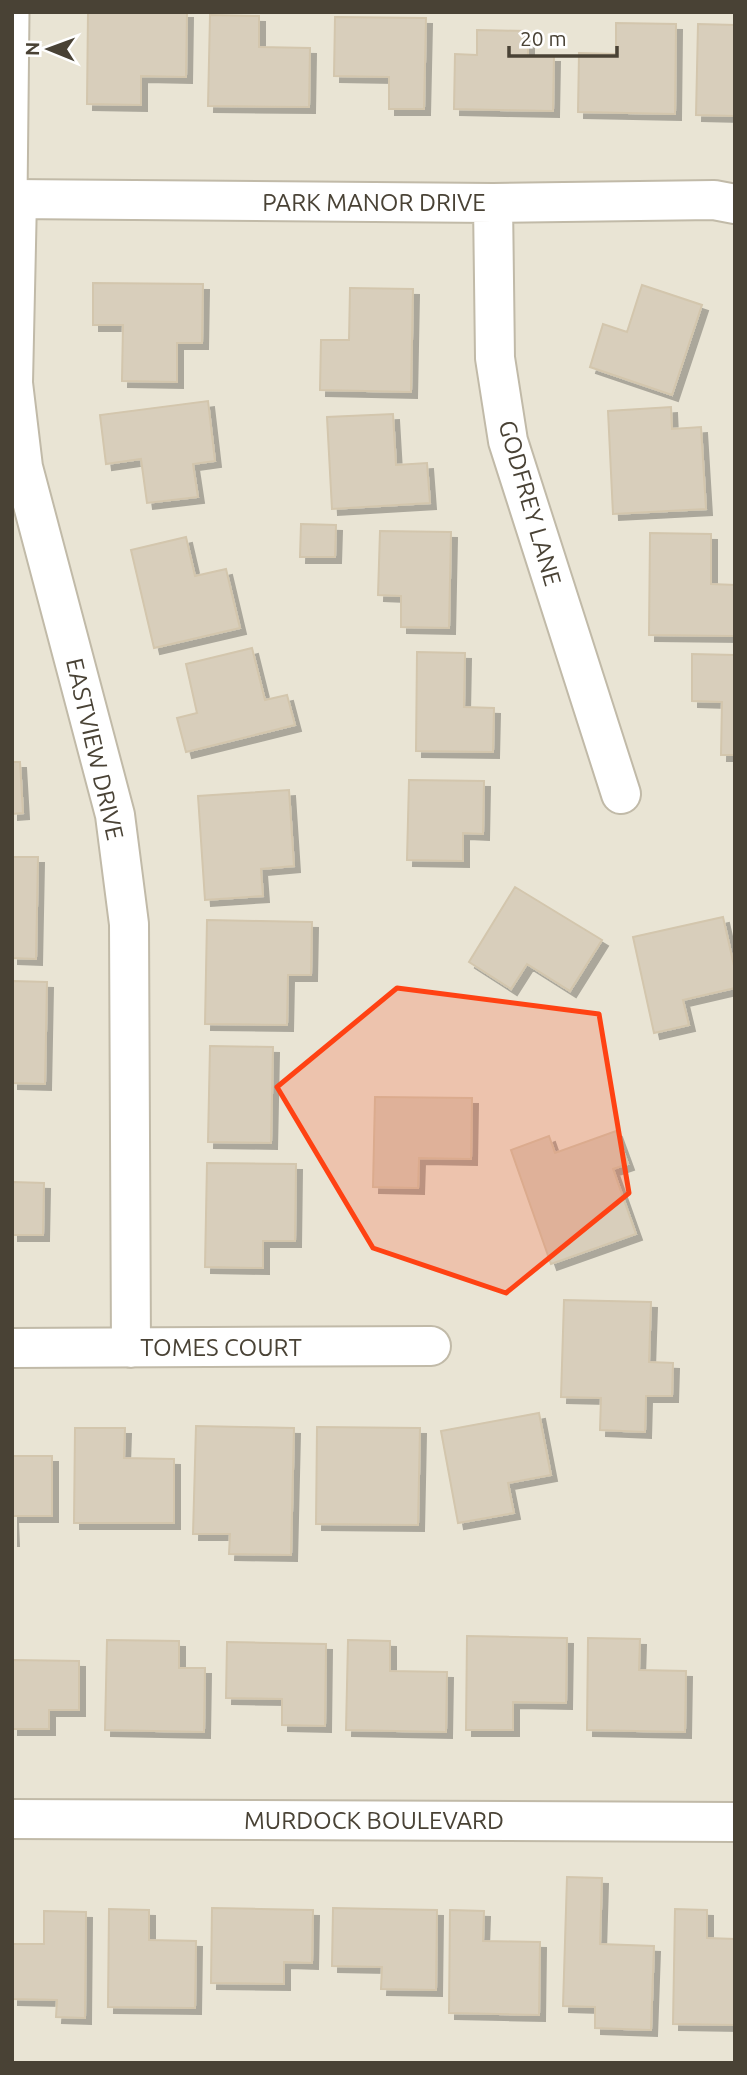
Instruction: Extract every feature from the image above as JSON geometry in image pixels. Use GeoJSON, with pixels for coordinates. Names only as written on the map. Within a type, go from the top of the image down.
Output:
{"type":"FeatureCollection","features":[{"type":"Feature","properties":{"kind":"street","name":"PARK MANOR DRIVE"},"geometry":{"type":"LineString","coordinates":[[14,200],[493,203],[714,200],[735,204]]}},
{"type":"Feature","properties":{"kind":"street","name":"EASTVIEW DRIVE"},"geometry":{"type":"LineString","coordinates":[[14,200],[13,383],[23,467],[115,814],[128,924],[131,1348]]}},
{"type":"Feature","properties":{"kind":"street","name":"GODFREY LANE"},"geometry":{"type":"LineString","coordinates":[[493,203],[495,358],[508,441],[621,794]]}},
{"type":"Feature","properties":{"kind":"street","name":"TOMES COURT"},"geometry":{"type":"LineString","coordinates":[[12,1348],[431,1346]]}},
{"type":"Feature","properties":{"kind":"street","name":"MURDOCK BOULEVARD"},"geometry":{"type":"LineString","coordinates":[[12,1819],[735,1822]]}},
{"type":"Feature","properties":{"kind":"lane"},"geometry":{"type":"LineString","coordinates":[[14,200],[19,12]]}},
{"type":"Feature","properties":{"kind":"highlighted area"},"geometry":{"type":"Polygon","coordinates":[[[397,988],[599,1014],[629,1193],[506,1293],[373,1248],[277,1087],[397,988]]]}},
{"type":"Feature","properties":{"kind":"shaded area"},"geometry":{"type":"Polygon","coordinates":[[[12,12],[735,12],[735,2063],[12,2063],[12,12]]]}},
{"type":"Feature","properties":{"kind":"building"},"geometry":{"type":"Polygon","coordinates":[[[88,12],[187,12],[186,77],[141,76],[141,105],[87,104],[88,12]]]}},
{"type":"Feature","properties":{"kind":"building"},"geometry":{"type":"Polygon","coordinates":[[[210,15],[259,16],[259,47],[310,48],[309,107],[208,106],[210,15]]]}},
{"type":"Feature","properties":{"kind":"building"},"geometry":{"type":"Polygon","coordinates":[[[335,17],[426,18],[424,109],[389,109],[389,77],[334,76],[335,17]]]}},
{"type":"Feature","properties":{"kind":"building"},"geometry":{"type":"Polygon","coordinates":[[[616,23],[676,24],[675,114],[578,112],[579,53],[616,54],[616,23]]]}},
{"type":"Feature","properties":{"kind":"building"},"geometry":{"type":"Polygon","coordinates":[[[698,24],[735,25],[735,116],[696,115],[698,24]]]}},
{"type":"Feature","properties":{"kind":"building"},"geometry":{"type":"Polygon","coordinates":[[[477,30],[528,31],[528,56],[554,56],[553,111],[454,109],[455,54],[477,55],[477,30]]]}},
{"type":"Feature","properties":{"kind":"building"},"geometry":{"type":"Polygon","coordinates":[[[93,283],[203,284],[202,343],[177,343],[177,382],[122,381],[123,325],[93,325],[93,283]]]}},
{"type":"Feature","properties":{"kind":"building"},"geometry":{"type":"Polygon","coordinates":[[[642,285],[702,305],[672,395],[590,367],[603,324],[627,332],[642,285]]]}},
{"type":"Feature","properties":{"kind":"building"},"geometry":{"type":"Polygon","coordinates":[[[350,288],[413,289],[411,392],[320,390],[321,340],[349,340],[350,288]]]}},
{"type":"Feature","properties":{"kind":"building"},"geometry":{"type":"Polygon","coordinates":[[[208,401],[215,461],[193,464],[198,497],[147,503],[141,459],[106,464],[100,415],[208,401]]]}},
{"type":"Feature","properties":{"kind":"building"},"geometry":{"type":"Polygon","coordinates":[[[671,407],[672,429],[701,427],[706,509],[613,514],[608,411],[671,407]]]}},
{"type":"Feature","properties":{"kind":"building"},"geometry":{"type":"Polygon","coordinates":[[[393,414],[396,465],[427,463],[430,503],[332,509],[327,417],[393,414]]]}},
{"type":"Feature","properties":{"kind":"building"},"geometry":{"type":"Polygon","coordinates":[[[301,524],[336,525],[335,557],[300,557],[301,524]]]}},
{"type":"Feature","properties":{"kind":"building"},"geometry":{"type":"Polygon","coordinates":[[[380,531],[451,532],[449,628],[401,627],[401,596],[378,595],[380,531]]]}},
{"type":"Feature","properties":{"kind":"building"},"geometry":{"type":"Polygon","coordinates":[[[650,533],[711,534],[711,584],[735,585],[735,636],[649,635],[650,533]]]}},
{"type":"Feature","properties":{"kind":"building"},"geometry":{"type":"Polygon","coordinates":[[[186,537],[195,576],[226,569],[240,628],[154,648],[131,550],[186,537]]]}},
{"type":"Feature","properties":{"kind":"building"},"geometry":{"type":"Polygon","coordinates":[[[252,648],[265,700],[287,695],[295,725],[186,752],[177,718],[197,713],[186,664],[252,648]]]}},
{"type":"Feature","properties":{"kind":"building"},"geometry":{"type":"Polygon","coordinates":[[[417,652],[465,653],[464,707],[494,708],[493,752],[416,751],[417,652]]]}},
{"type":"Feature","properties":{"kind":"building"},"geometry":{"type":"Polygon","coordinates":[[[692,654],[735,655],[735,755],[721,755],[722,702],[692,701],[692,654]]]}},
{"type":"Feature","properties":{"kind":"building"},"geometry":{"type":"Polygon","coordinates":[[[12,762],[20,762],[23,813],[12,814],[12,762]]]}},
{"type":"Feature","properties":{"kind":"building"},"geometry":{"type":"Polygon","coordinates":[[[409,780],[484,781],[483,834],[463,833],[463,861],[407,860],[409,780]]]}},
{"type":"Feature","properties":{"kind":"building"},"geometry":{"type":"Polygon","coordinates":[[[289,790],[294,866],[261,869],[263,896],[205,900],[198,796],[289,790]]]}},
{"type":"Feature","properties":{"kind":"building"},"geometry":{"type":"Polygon","coordinates":[[[12,857],[38,857],[36,959],[12,958],[12,857]]]}},
{"type":"Feature","properties":{"kind":"building"},"geometry":{"type":"Polygon","coordinates":[[[515,887],[602,940],[570,991],[527,964],[511,989],[469,962],[515,887]]]}},
{"type":"Feature","properties":{"kind":"building"},"geometry":{"type":"Polygon","coordinates":[[[723,917],[735,970],[735,988],[683,1000],[689,1025],[654,1033],[633,937],[723,917]]]}},
{"type":"Feature","properties":{"kind":"building"},"geometry":{"type":"Polygon","coordinates":[[[207,920],[312,922],[311,975],[288,975],[287,1025],[205,1024],[207,920]]]}},
{"type":"Feature","properties":{"kind":"building"},"geometry":{"type":"Polygon","coordinates":[[[12,981],[47,982],[45,1084],[12,1083],[12,981]]]}},
{"type":"Feature","properties":{"kind":"building"},"geometry":{"type":"Polygon","coordinates":[[[210,1046],[273,1047],[271,1143],[208,1142],[210,1046]]]}},
{"type":"Feature","properties":{"kind":"building"},"geometry":{"type":"Polygon","coordinates":[[[375,1097],[472,1098],[471,1159],[419,1158],[418,1188],[373,1187],[375,1097]]]}},
{"type":"Feature","properties":{"kind":"building"},"geometry":{"type":"Polygon","coordinates":[[[616,1131],[628,1164],[613,1169],[636,1234],[551,1264],[511,1150],[549,1136],[555,1153],[616,1131]]]}},
{"type":"Feature","properties":{"kind":"building"},"geometry":{"type":"Polygon","coordinates":[[[207,1163],[296,1164],[295,1241],[263,1241],[263,1268],[205,1267],[207,1163]]]}},
{"type":"Feature","properties":{"kind":"building"},"geometry":{"type":"Polygon","coordinates":[[[12,1182],[44,1183],[43,1235],[12,1235],[12,1182]]]}},
{"type":"Feature","properties":{"kind":"building"},"geometry":{"type":"Polygon","coordinates":[[[564,1300],[651,1302],[649,1362],[673,1363],[672,1396],[646,1396],[645,1432],[600,1430],[601,1398],[561,1397],[564,1300]]]}},
{"type":"Feature","properties":{"kind":"building"},"geometry":{"type":"Polygon","coordinates":[[[539,1413],[551,1475],[508,1483],[514,1513],[458,1523],[441,1431],[539,1413]]]}},
{"type":"Feature","properties":{"kind":"building"},"geometry":{"type":"Polygon","coordinates":[[[196,1426],[294,1428],[291,1555],[229,1554],[230,1534],[193,1534],[196,1426]]]}},
{"type":"Feature","properties":{"kind":"building"},"geometry":{"type":"Polygon","coordinates":[[[317,1427],[420,1428],[418,1525],[316,1524],[317,1427]]]}},
{"type":"Feature","properties":{"kind":"building"},"geometry":{"type":"Polygon","coordinates":[[[75,1428],[125,1428],[124,1458],[174,1459],[174,1523],[74,1523],[75,1428]]]}},
{"type":"Feature","properties":{"kind":"building"},"geometry":{"type":"Polygon","coordinates":[[[12,1456],[52,1456],[52,1516],[12,1516],[12,1456]]]}},
{"type":"Feature","properties":{"kind":"building"},"geometry":{"type":"Polygon","coordinates":[[[467,1636],[567,1638],[566,1703],[513,1702],[513,1730],[466,1730],[467,1636]]]}},
{"type":"Feature","properties":{"kind":"building"},"geometry":{"type":"Polygon","coordinates":[[[588,1638],[640,1639],[639,1670],[686,1671],[685,1732],[587,1730],[588,1638]]]}},
{"type":"Feature","properties":{"kind":"building"},"geometry":{"type":"Polygon","coordinates":[[[107,1640],[179,1641],[179,1668],[205,1668],[204,1732],[105,1730],[107,1640]]]}},
{"type":"Feature","properties":{"kind":"building"},"geometry":{"type":"Polygon","coordinates":[[[348,1640],[390,1641],[390,1671],[447,1672],[446,1732],[346,1730],[348,1640]]]}},
{"type":"Feature","properties":{"kind":"building"},"geometry":{"type":"Polygon","coordinates":[[[227,1642],[326,1644],[325,1726],[282,1725],[282,1699],[226,1698],[227,1642]]]}},
{"type":"Feature","properties":{"kind":"building"},"geometry":{"type":"Polygon","coordinates":[[[12,1660],[79,1661],[79,1710],[49,1710],[49,1729],[12,1729],[12,1660]]]}},
{"type":"Feature","properties":{"kind":"building"},"geometry":{"type":"Polygon","coordinates":[[[567,1877],[602,1878],[600,1944],[654,1946],[651,2030],[595,2028],[595,2007],[563,2006],[567,1877]]]}},
{"type":"Feature","properties":{"kind":"building"},"geometry":{"type":"Polygon","coordinates":[[[212,1908],[313,1910],[312,1963],[284,1962],[284,1984],[211,1983],[212,1908]]]}},
{"type":"Feature","properties":{"kind":"building"},"geometry":{"type":"Polygon","coordinates":[[[333,1908],[437,1910],[436,1990],[381,1989],[382,1967],[332,1966],[333,1908]]]}},
{"type":"Feature","properties":{"kind":"building"},"geometry":{"type":"Polygon","coordinates":[[[109,1909],[149,1910],[149,1940],[196,1941],[195,2008],[108,2007],[109,1909]]]}},
{"type":"Feature","properties":{"kind":"building"},"geometry":{"type":"Polygon","coordinates":[[[675,1909],[707,1910],[707,1938],[735,1939],[735,2025],[673,2024],[675,1909]]]}},
{"type":"Feature","properties":{"kind":"building"},"geometry":{"type":"Polygon","coordinates":[[[450,1910],[484,1911],[483,1941],[540,1942],[539,2015],[449,2013],[450,1910]]]}},
{"type":"Feature","properties":{"kind":"building"},"geometry":{"type":"Polygon","coordinates":[[[44,1911],[86,1912],[85,2018],[56,2017],[57,2000],[12,1999],[12,1944],[44,1944],[44,1911]]]}}]}
